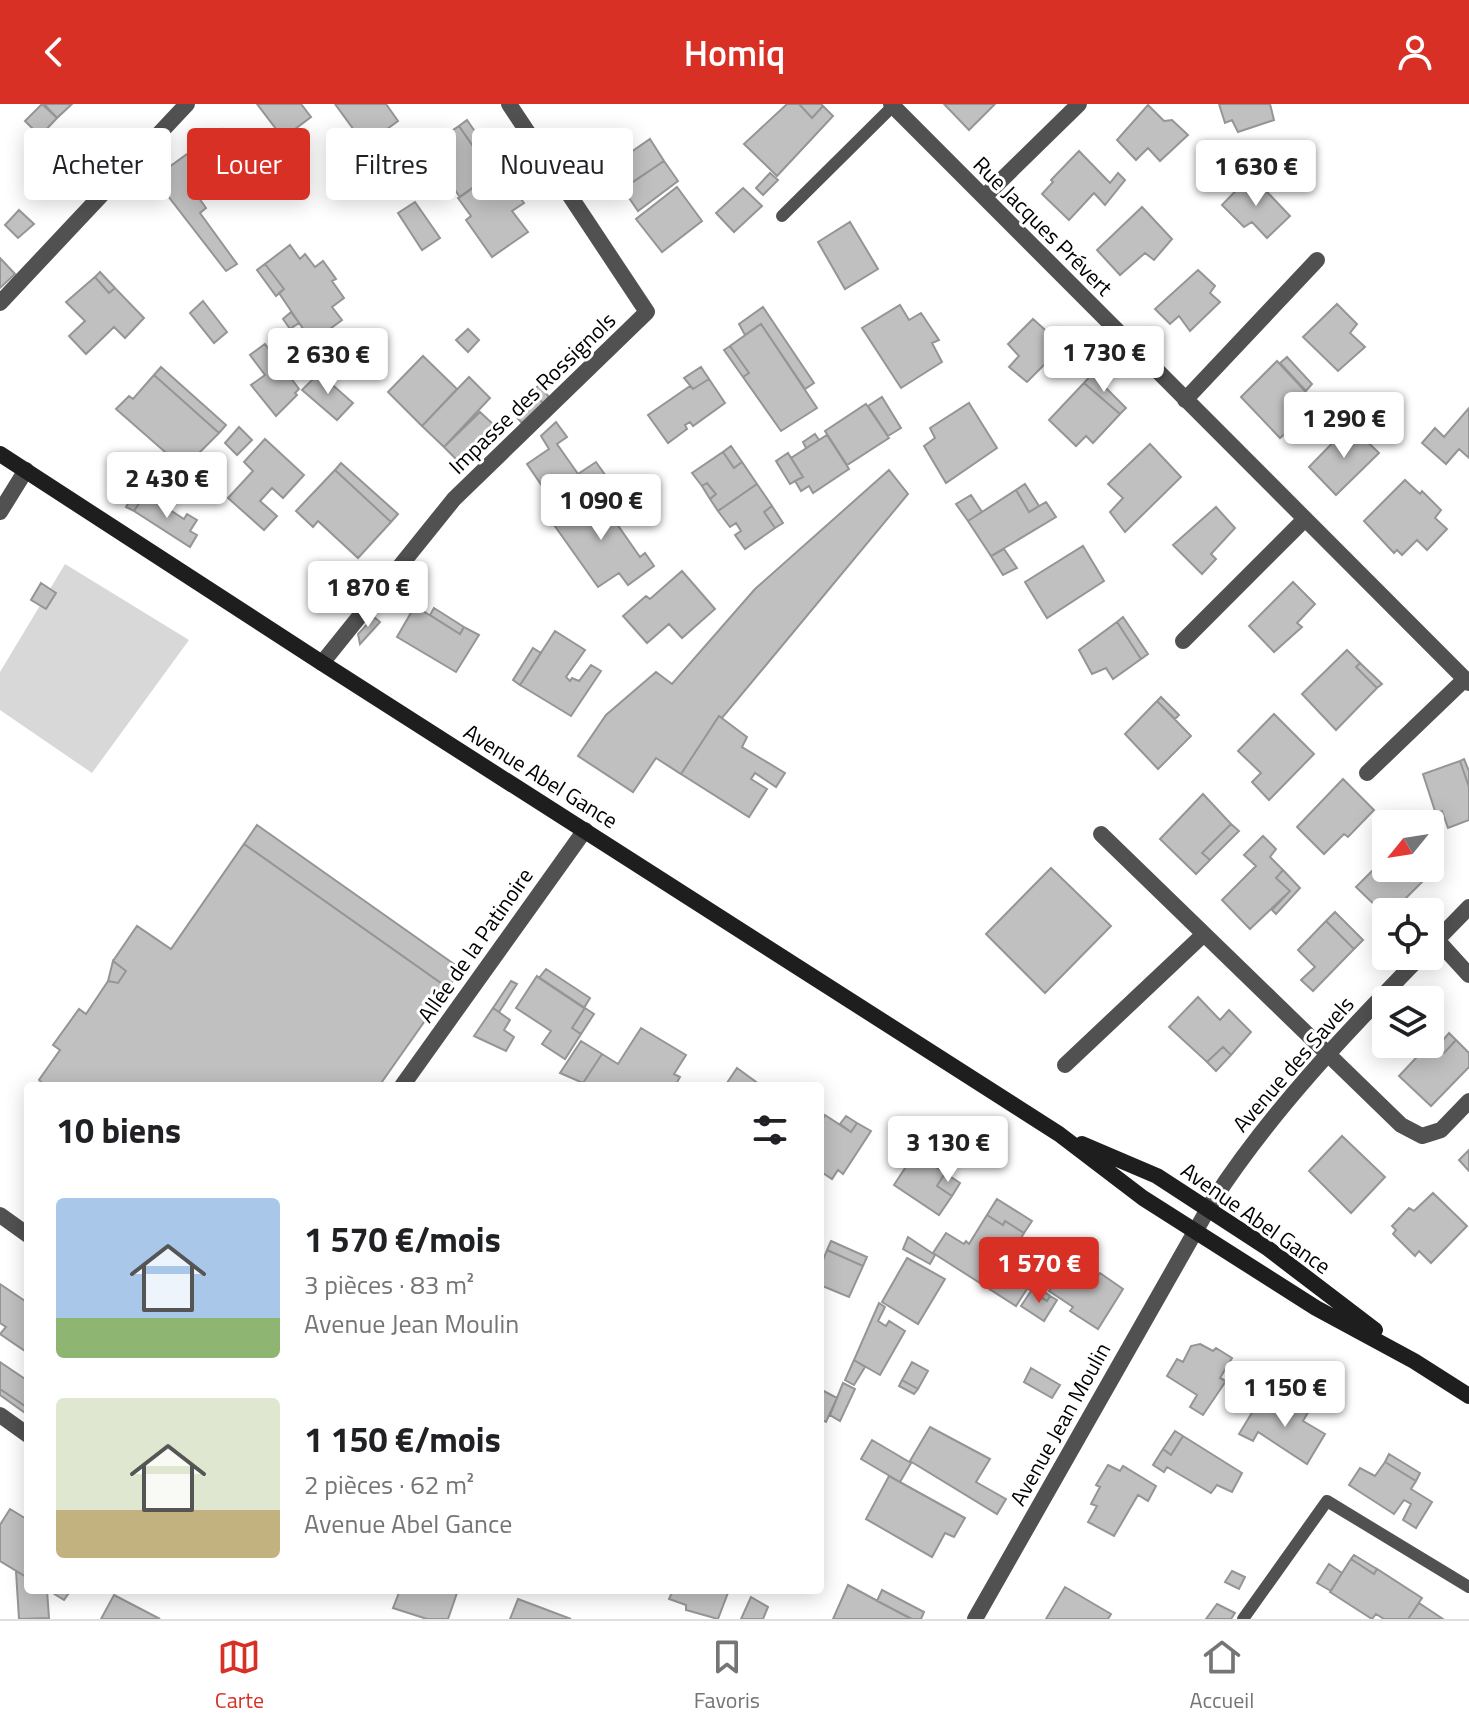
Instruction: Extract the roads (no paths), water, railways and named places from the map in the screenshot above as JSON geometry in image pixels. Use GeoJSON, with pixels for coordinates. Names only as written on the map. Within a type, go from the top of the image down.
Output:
{"type":"FeatureCollection","features":[{"type":"Feature","properties":{"kind":"main road","name":"Avenue Abel Gance"},"geometry":{"type":"LineString","coordinates":[[0,454],[1059,1134],[1143,1198],[1316,1308],[1414,1361],[1469,1396]]}},
{"type":"Feature","properties":{"kind":"main road","name":"Avenue Abel Gance"},"geometry":{"type":"LineString","coordinates":[[1059,1134],[1157,1176],[1266,1247],[1414,1361]]}},
{"type":"Feature","properties":{"kind":"street"},"geometry":{"type":"LineString","coordinates":[[0,303],[187,104]]}},
{"type":"Feature","properties":{"kind":"street","name":"Impasse des Rossignols"},"geometry":{"type":"LineString","coordinates":[[322,663],[454,499],[647,312],[509,104]]}},
{"type":"Feature","properties":{"kind":"street"},"geometry":{"type":"LineString","coordinates":[[984,197],[1079,104]]}},
{"type":"Feature","properties":{"kind":"street","name":"Rue Jacques Prévert"},"geometry":{"type":"LineString","coordinates":[[892,105],[1467,681]]}},
{"type":"Feature","properties":{"kind":"street"},"geometry":{"type":"LineString","coordinates":[[1185,400],[1317,260]]}},
{"type":"Feature","properties":{"kind":"street"},"geometry":{"type":"LineString","coordinates":[[0,512],[26,470]]}},
{"type":"Feature","properties":{"kind":"street"},"geometry":{"type":"LineString","coordinates":[[1183,641],[1305,519]]}},
{"type":"Feature","properties":{"kind":"street"},"geometry":{"type":"LineString","coordinates":[[1367,773],[1467,681]]}},
{"type":"Feature","properties":{"kind":"street","name":"Allée de la Patinoire"},"geometry":{"type":"LineString","coordinates":[[405,1082],[585,830]]}},
{"type":"Feature","properties":{"kind":"street"},"geometry":{"type":"LineString","coordinates":[[1101,834],[1401,1125],[1422,1136],[1441,1130],[1469,1101]]}},
{"type":"Feature","properties":{"kind":"street"},"geometry":{"type":"LineString","coordinates":[[1444,933],[1469,907]]}},
{"type":"Feature","properties":{"kind":"street"},"geometry":{"type":"LineString","coordinates":[[1065,1065],[1204,934]]}},
{"type":"Feature","properties":{"kind":"street"},"geometry":{"type":"LineString","coordinates":[[1444,953],[1469,975]]}},
{"type":"Feature","properties":{"kind":"street","name":"Avenue des Savels"},"geometry":{"type":"LineString","coordinates":[[1207,1209],[1237,1163],[1327,1053],[1407,970]]}},
{"type":"Feature","properties":{"kind":"street","name":"Avenue Jean Moulin"},"geometry":{"type":"LineString","coordinates":[[975,1619],[1207,1209]]}},
{"type":"Feature","properties":{"kind":"street"},"geometry":{"type":"LineString","coordinates":[[0,1215],[24,1232]]}},
{"type":"Feature","properties":{"kind":"street"},"geometry":{"type":"LineString","coordinates":[[0,1415],[24,1432]]}},
{"type":"Feature","properties":{"kind":"lane"},"geometry":{"type":"LineString","coordinates":[[782,216],[892,105]]}},
{"type":"Feature","properties":{"kind":"lane"},"geometry":{"type":"LineString","coordinates":[[1243,1619],[1327,1501],[1469,1587]]}}]}
